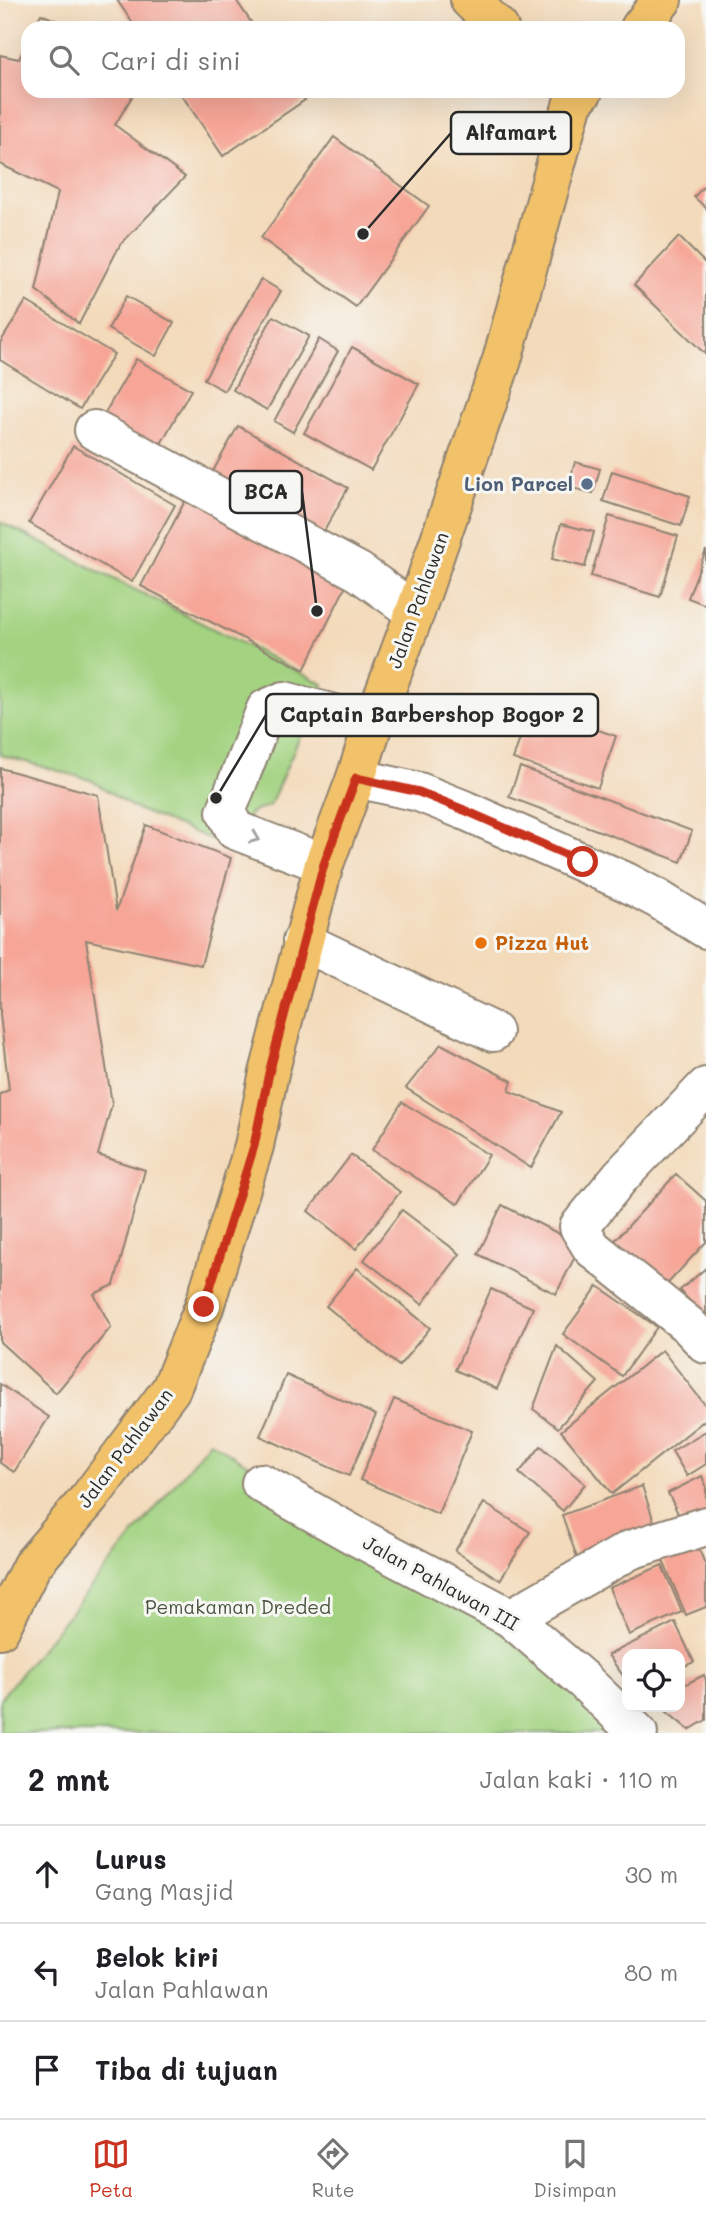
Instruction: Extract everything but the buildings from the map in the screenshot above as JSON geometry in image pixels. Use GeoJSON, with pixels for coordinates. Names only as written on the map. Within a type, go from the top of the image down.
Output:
{"type":"FeatureCollection","features":[{"type":"Feature","properties":{"kind":"main road"},"geometry":{"type":"LineString","coordinates":[[470,0],[492,21]]}},
{"type":"Feature","properties":{"kind":"main road"},"geometry":{"type":"LineString","coordinates":[[646,21],[662,0]]}},
{"type":"Feature","properties":{"kind":"main road","name":"Jalan Pahlawan"},"geometry":{"type":"LineString","coordinates":[[0,1629],[32,1565],[90,1497],[171,1389],[204,1307],[254,1146],[269,1073],[324,864],[502,360],[572,98]]}},
{"type":"Feature","properties":{"kind":"street"},"geometry":{"type":"LineString","coordinates":[[94,430],[359,572],[415,612]]}},
{"type":"Feature","properties":{"kind":"street"},"geometry":{"type":"LineString","coordinates":[[324,864],[235,830],[226,812],[266,709],[285,701],[373,724]]}},
{"type":"Feature","properties":{"kind":"street"},"geometry":{"type":"LineString","coordinates":[[356,778],[419,792],[476,815],[626,882],[706,929]]}},
{"type":"Feature","properties":{"kind":"street"},"geometry":{"type":"LineString","coordinates":[[302,941],[493,1032]]}},
{"type":"Feature","properties":{"kind":"street"},"geometry":{"type":"LineString","coordinates":[[706,1087],[620,1177],[579,1227],[592,1248],[688,1325],[706,1343]]}},
{"type":"Feature","properties":{"kind":"street","name":"Jalan Pahlawan III"},"geometry":{"type":"LineString","coordinates":[[261,1483],[511,1618],[583,1680],[638,1733]]}},
{"type":"Feature","properties":{"kind":"street"},"geometry":{"type":"LineString","coordinates":[[511,1618],[630,1550],[706,1526]]}},
{"type":"Feature","properties":{"kind":"green space"},"geometry":{"type":"Polygon","coordinates":[[[0,522],[323,684],[270,805],[250,813],[235,849],[134,808],[91,780],[0,755],[0,522]]]}},
{"type":"Feature","properties":{"kind":"green space","name":"Pemakaman Dreded"},"geometry":{"type":"Polygon","coordinates":[[[210,1441],[597,1683],[622,1708],[622,1712],[626,1712],[647,1733],[0,1733],[0,1699],[210,1441]]]}},
{"type":"Feature","properties":{"kind":"place","name":"Alfamart"},"geometry":{"type":"Point","coordinates":[363,234]}},
{"type":"Feature","properties":{"kind":"place","name":"Lion Parcel"},"geometry":{"type":"Point","coordinates":[587,484]}},
{"type":"Feature","properties":{"kind":"place","name":"BCA"},"geometry":{"type":"Point","coordinates":[317,611]}},
{"type":"Feature","properties":{"kind":"place","name":"Captain Barbershop Bogor 2"},"geometry":{"type":"Point","coordinates":[216,798]}},
{"type":"Feature","properties":{"kind":"place","name":"Pizza Hut"},"geometry":{"type":"Point","coordinates":[481,943]}},
{"type":"Feature","properties":{"kind":"route"},"geometry":{"type":"LineString","coordinates":[[204,1307],[254,1146],[269,1073],[324,864],[356,778],[419,792],[583,862]]}}]}
